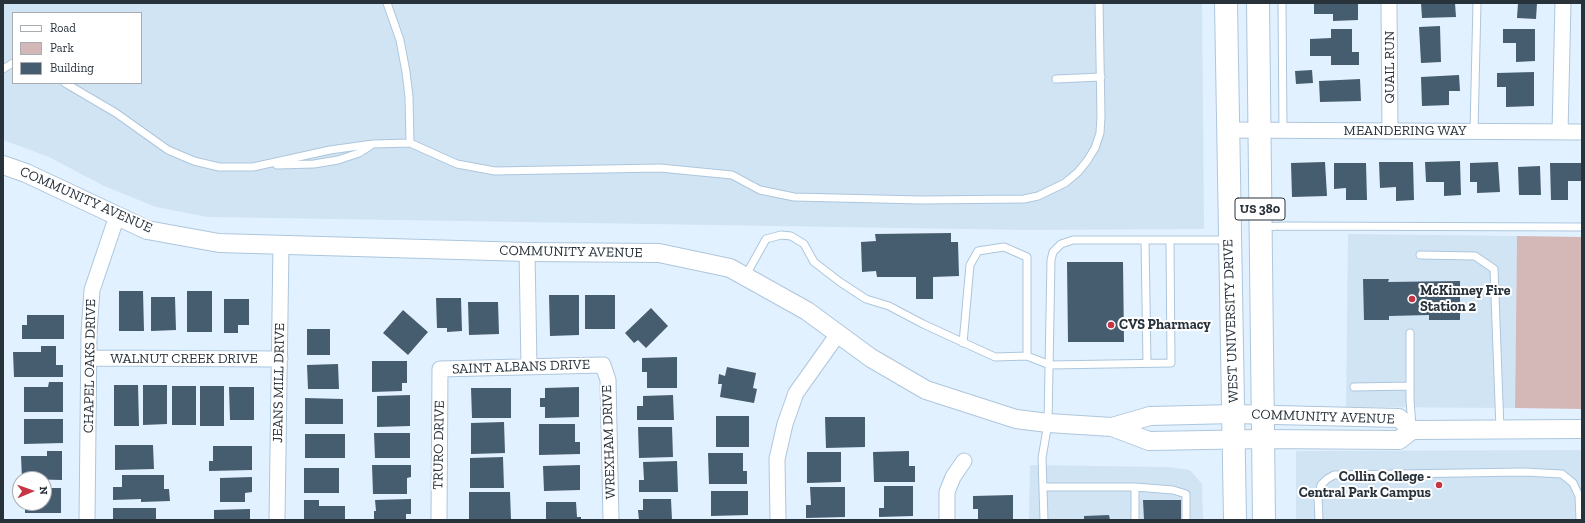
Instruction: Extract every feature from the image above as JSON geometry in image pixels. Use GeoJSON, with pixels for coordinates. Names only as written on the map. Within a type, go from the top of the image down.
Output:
{"type":"FeatureCollection","features":[{"type":"Feature","properties":{"kind":"highway","name":"WEST UNIVERSITY DRIVE"},"geometry":{"type":"LineString","coordinates":[[1226,3],[1227,130],[1235,520]]}},
{"type":"Feature","properties":{"kind":"highway","name":"WEST UNIVERSITY DRIVE"},"geometry":{"type":"LineString","coordinates":[[1258,3],[1264,520]]}},
{"type":"Feature","properties":{"kind":"street","name":"QUAIL RUN"},"geometry":{"type":"LineString","coordinates":[[1390,3],[1390,131]]}},
{"type":"Feature","properties":{"kind":"street"},"geometry":{"type":"LineString","coordinates":[[1560,132],[1562,3]]}},
{"type":"Feature","properties":{"kind":"street","name":"MEANDERING WAY"},"geometry":{"type":"LineString","coordinates":[[1227,130],[1582,132]]}},
{"type":"Feature","properties":{"kind":"street","name":"COMMUNITY AVENUE"},"geometry":{"type":"LineString","coordinates":[[3,165],[26,173],[147,230],[219,243],[527,252],[660,253],[730,268],[806,311],[870,358],[926,390],[1016,419],[1112,428],[1150,441],[1263,439],[1399,440],[1412,430],[1582,429]]}},
{"type":"Feature","properties":{"kind":"street","name":"CHAPEL OAKS DRIVE"},"geometry":{"type":"LineString","coordinates":[[87,520],[89,358],[92,290],[117,216]]}},
{"type":"Feature","properties":{"kind":"street","name":"JEANS MILL DRIVE"},"geometry":{"type":"LineString","coordinates":[[277,520],[281,245]]}},
{"type":"Feature","properties":{"kind":"street"},"geometry":{"type":"LineString","coordinates":[[527,252],[529,366]]}},
{"type":"Feature","properties":{"kind":"street"},"geometry":{"type":"LineString","coordinates":[[778,520],[777,459],[785,424],[796,393],[838,334]]}},
{"type":"Feature","properties":{"kind":"street","name":"WALNUT CREEK DRIVE"},"geometry":{"type":"LineString","coordinates":[[89,358],[280,359]]}},
{"type":"Feature","properties":{"kind":"street","name":"SAINT ALBANS DRIVE"},"geometry":{"type":"LineString","coordinates":[[440,369],[602,365]]}},
{"type":"Feature","properties":{"kind":"street","name":"WREXHAM DRIVE"},"geometry":{"type":"LineString","coordinates":[[602,365],[608,380],[611,520]]}},
{"type":"Feature","properties":{"kind":"street","name":"TRURO DRIVE"},"geometry":{"type":"LineString","coordinates":[[439,520],[440,369]]}},
{"type":"Feature","properties":{"kind":"street","name":"COMMUNITY AVENUE"},"geometry":{"type":"LineString","coordinates":[[1112,428],[1150,416],[1234,414],[1399,418],[1412,430]]}},
{"type":"Feature","properties":{"kind":"street"},"geometry":{"type":"LineString","coordinates":[[947,520],[947,492],[953,477],[964,461]]}},
{"type":"Feature","properties":{"kind":"lane"},"geometry":{"type":"LineString","coordinates":[[387,3],[400,40],[406,72],[409,97],[410,143]]}},
{"type":"Feature","properties":{"kind":"lane"},"geometry":{"type":"LineString","coordinates":[[265,165],[310,153],[373,144],[410,143],[457,164],[495,171],[660,168],[732,175],[760,190],[794,197],[922,200],[1024,199],[1038,196],[1065,183],[1078,172],[1095,148],[1100,133],[1101,116],[1099,3]]}},
{"type":"Feature","properties":{"kind":"lane"},"geometry":{"type":"LineString","coordinates":[[1282,3],[1283,130]]}},
{"type":"Feature","properties":{"kind":"lane"},"geometry":{"type":"LineString","coordinates":[[1474,131],[1477,3]]}},
{"type":"Feature","properties":{"kind":"lane"},"geometry":{"type":"LineString","coordinates":[[3,69],[12,64]]}},
{"type":"Feature","properties":{"kind":"lane"},"geometry":{"type":"LineString","coordinates":[[1056,79],[1101,77]]}},
{"type":"Feature","properties":{"kind":"lane"},"geometry":{"type":"LineString","coordinates":[[67,84],[116,113],[168,150],[206,164],[231,168],[265,165],[301,165],[338,160],[358,153],[373,144]]}},
{"type":"Feature","properties":{"kind":"lane"},"geometry":{"type":"LineString","coordinates":[[1261,227],[1582,227]]}},
{"type":"Feature","properties":{"kind":"lane"},"geometry":{"type":"LineString","coordinates":[[745,276],[766,239],[781,235],[790,236],[804,244],[814,262],[840,282],[866,299],[889,306],[963,343],[995,357],[1027,356],[1050,364],[1171,363],[1170,240]]}},
{"type":"Feature","properties":{"kind":"lane"},"geometry":{"type":"LineString","coordinates":[[1044,520],[1042,458],[1048,423],[1051,260],[1053,252],[1061,244],[1073,240],[1229,240]]}},
{"type":"Feature","properties":{"kind":"lane"},"geometry":{"type":"LineString","coordinates":[[1145,240],[1147,363]]}},
{"type":"Feature","properties":{"kind":"lane"},"geometry":{"type":"LineString","coordinates":[[963,343],[970,265],[978,251],[1004,247],[1027,257],[1027,356]]}},
{"type":"Feature","properties":{"kind":"lane"},"geometry":{"type":"LineString","coordinates":[[1420,254],[1475,256],[1494,269],[1500,430]]}},
{"type":"Feature","properties":{"kind":"lane"},"geometry":{"type":"LineString","coordinates":[[1410,332],[1412,430]]}},
{"type":"Feature","properties":{"kind":"lane"},"geometry":{"type":"LineString","coordinates":[[1354,387],[1410,386]]}},
{"type":"Feature","properties":{"kind":"lane"},"geometry":{"type":"LineString","coordinates":[[1319,520],[1318,497],[1321,485],[1334,475],[1524,472],[1562,474],[1568,478],[1573,483],[1579,496],[1580,520]]}},
{"type":"Feature","properties":{"kind":"lane"},"geometry":{"type":"LineString","coordinates":[[1044,487],[1134,487],[1173,490],[1186,494],[1186,520]]}},
{"type":"Feature","properties":{"kind":"lane"},"geometry":{"type":"LineString","coordinates":[[1134,487],[1135,520]]}},
{"type":"Feature","properties":{"kind":"shaded area"},"geometry":{"type":"Polygon","coordinates":[[[3,3],[1202,3],[1204,229],[1027,230],[208,217],[156,207],[104,186],[49,157],[3,140],[3,3]]]}},
{"type":"Feature","properties":{"kind":"shaded area"},"geometry":{"type":"Polygon","coordinates":[[[1348,234],[1517,236],[1515,408],[1346,407],[1348,234]]]}},
{"type":"Feature","properties":{"kind":"shaded area","name":"Collin College - Central Park Campus"},"geometry":{"type":"Polygon","coordinates":[[[1582,450],[1582,520],[1296,520],[1296,451],[1582,450]]]}},
{"type":"Feature","properties":{"kind":"shaded area"},"geometry":{"type":"Polygon","coordinates":[[[1030,465],[1168,467],[1190,470],[1202,484],[1203,520],[1029,520],[1030,465]]]}},
{"type":"Feature","properties":{"kind":"green space"},"geometry":{"type":"Polygon","coordinates":[[[1517,236],[1582,237],[1582,409],[1515,408],[1517,236]]]}},
{"type":"Feature","properties":{"kind":"building"},"geometry":{"type":"Polygon","coordinates":[[[1314,3],[1358,3],[1358,20],[1333,21],[1333,14],[1314,14],[1314,3]]]}},
{"type":"Feature","properties":{"kind":"building"},"geometry":{"type":"Polygon","coordinates":[[[1421,3],[1455,3],[1456,17],[1422,18],[1421,3]]]}},
{"type":"Feature","properties":{"kind":"building"},"geometry":{"type":"Polygon","coordinates":[[[1518,3],[1537,3],[1536,19],[1517,18],[1518,3]]]}},
{"type":"Feature","properties":{"kind":"building"},"geometry":{"type":"Polygon","coordinates":[[[1440,26],[1441,62],[1421,63],[1419,27],[1440,26]]]}},
{"type":"Feature","properties":{"kind":"building"},"geometry":{"type":"Polygon","coordinates":[[[1331,29],[1352,29],[1352,52],[1359,52],[1359,65],[1331,65],[1331,56],[1310,56],[1310,39],[1331,38],[1331,29]]]}},
{"type":"Feature","properties":{"kind":"building"},"geometry":{"type":"Polygon","coordinates":[[[1503,29],[1535,29],[1535,61],[1516,62],[1516,43],[1503,43],[1503,29]]]}},
{"type":"Feature","properties":{"kind":"building"},"geometry":{"type":"Polygon","coordinates":[[[1312,70],[1313,83],[1296,84],[1295,71],[1312,70]]]}},
{"type":"Feature","properties":{"kind":"building"},"geometry":{"type":"Polygon","coordinates":[[[1534,72],[1534,106],[1506,107],[1506,87],[1497,87],[1497,73],[1534,72]]]}},
{"type":"Feature","properties":{"kind":"building"},"geometry":{"type":"Polygon","coordinates":[[[1459,75],[1460,91],[1449,91],[1449,105],[1422,106],[1421,77],[1459,75]]]}},
{"type":"Feature","properties":{"kind":"building"},"geometry":{"type":"Polygon","coordinates":[[[1360,79],[1361,101],[1320,102],[1319,81],[1360,79]]]}},
{"type":"Feature","properties":{"kind":"building"},"geometry":{"type":"Polygon","coordinates":[[[1460,161],[1461,195],[1444,196],[1444,182],[1426,182],[1425,162],[1460,161]]]}},
{"type":"Feature","properties":{"kind":"building"},"geometry":{"type":"Polygon","coordinates":[[[1325,162],[1327,196],[1292,197],[1291,163],[1325,162]]]}},
{"type":"Feature","properties":{"kind":"building"},"geometry":{"type":"Polygon","coordinates":[[[1379,162],[1413,162],[1414,200],[1396,201],[1396,187],[1380,188],[1379,162]]]}},
{"type":"Feature","properties":{"kind":"building"},"geometry":{"type":"Polygon","coordinates":[[[1498,162],[1500,192],[1477,193],[1477,182],[1470,182],[1470,163],[1498,162]]]}},
{"type":"Feature","properties":{"kind":"building"},"geometry":{"type":"Polygon","coordinates":[[[1334,163],[1366,163],[1367,200],[1346,200],[1346,188],[1334,189],[1334,163]]]}},
{"type":"Feature","properties":{"kind":"building"},"geometry":{"type":"Polygon","coordinates":[[[1550,163],[1581,163],[1581,181],[1568,181],[1568,200],[1551,200],[1550,163]]]}},
{"type":"Feature","properties":{"kind":"building"},"geometry":{"type":"Polygon","coordinates":[[[1540,166],[1541,195],[1519,195],[1518,167],[1540,166]]]}},
{"type":"Feature","properties":{"kind":"building"},"geometry":{"type":"Polygon","coordinates":[[[951,233],[951,242],[958,242],[959,276],[933,277],[933,299],[916,299],[916,277],[877,277],[876,271],[862,272],[861,242],[876,241],[875,234],[951,233]]]}},
{"type":"Feature","properties":{"kind":"building","name":"CVS Pharmacy"},"geometry":{"type":"Polygon","coordinates":[[[1067,262],[1123,262],[1124,342],[1068,342],[1067,262]]]}},
{"type":"Feature","properties":{"kind":"building","name":"McKinney Fire Station 2"},"geometry":{"type":"Polygon","coordinates":[[[1363,279],[1389,279],[1388,282],[1460,281],[1460,320],[1429,320],[1429,315],[1389,316],[1389,320],[1364,320],[1363,279]]]}},
{"type":"Feature","properties":{"kind":"building"},"geometry":{"type":"Polygon","coordinates":[[[119,291],[143,291],[144,331],[119,331],[119,291]]]}},
{"type":"Feature","properties":{"kind":"building"},"geometry":{"type":"Polygon","coordinates":[[[187,291],[212,291],[212,332],[187,332],[187,291]]]}},
{"type":"Feature","properties":{"kind":"building"},"geometry":{"type":"Polygon","coordinates":[[[549,295],[579,295],[579,335],[550,336],[549,295]]]}},
{"type":"Feature","properties":{"kind":"building"},"geometry":{"type":"Polygon","coordinates":[[[585,295],[615,295],[615,329],[585,329],[585,295]]]}},
{"type":"Feature","properties":{"kind":"building"},"geometry":{"type":"Polygon","coordinates":[[[151,297],[175,297],[176,330],[151,331],[151,297]]]}},
{"type":"Feature","properties":{"kind":"building"},"geometry":{"type":"Polygon","coordinates":[[[436,298],[461,298],[462,331],[447,332],[447,328],[437,328],[436,298]]]}},
{"type":"Feature","properties":{"kind":"building"},"geometry":{"type":"Polygon","coordinates":[[[224,299],[249,299],[249,325],[238,325],[238,333],[224,333],[224,299]]]}},
{"type":"Feature","properties":{"kind":"building"},"geometry":{"type":"Polygon","coordinates":[[[468,302],[498,302],[499,334],[469,335],[468,302]]]}},
{"type":"Feature","properties":{"kind":"building"},"geometry":{"type":"Polygon","coordinates":[[[651,308],[668,326],[646,348],[638,340],[634,343],[625,333],[651,308]]]}},
{"type":"Feature","properties":{"kind":"building"},"geometry":{"type":"Polygon","coordinates":[[[403,310],[428,332],[408,355],[383,333],[403,310]]]}},
{"type":"Feature","properties":{"kind":"building"},"geometry":{"type":"Polygon","coordinates":[[[27,315],[64,315],[64,339],[22,339],[22,325],[27,325],[27,315]]]}},
{"type":"Feature","properties":{"kind":"building"},"geometry":{"type":"Polygon","coordinates":[[[307,329],[330,329],[330,355],[307,355],[307,329]]]}},
{"type":"Feature","properties":{"kind":"building"},"geometry":{"type":"Polygon","coordinates":[[[41,346],[56,346],[56,365],[63,365],[63,377],[14,377],[13,352],[41,352],[41,346]]]}},
{"type":"Feature","properties":{"kind":"building"},"geometry":{"type":"Polygon","coordinates":[[[677,357],[677,388],[647,388],[647,372],[642,372],[642,358],[677,357]]]}},
{"type":"Feature","properties":{"kind":"building"},"geometry":{"type":"Polygon","coordinates":[[[372,361],[407,361],[407,383],[402,383],[402,391],[372,392],[372,361]]]}},
{"type":"Feature","properties":{"kind":"building"},"geometry":{"type":"Polygon","coordinates":[[[338,364],[339,389],[308,389],[307,365],[338,364]]]}},
{"type":"Feature","properties":{"kind":"building"},"geometry":{"type":"Polygon","coordinates":[[[727,367],[756,373],[753,388],[757,389],[754,403],[720,397],[722,384],[718,384],[719,374],[725,376],[727,367]]]}},
{"type":"Feature","properties":{"kind":"building"},"geometry":{"type":"Polygon","coordinates":[[[49,382],[63,382],[63,412],[24,412],[24,387],[48,387],[49,382]]]}},
{"type":"Feature","properties":{"kind":"building"},"geometry":{"type":"Polygon","coordinates":[[[114,385],[138,385],[139,426],[114,426],[114,385]]]}},
{"type":"Feature","properties":{"kind":"building"},"geometry":{"type":"Polygon","coordinates":[[[143,385],[167,385],[167,424],[143,425],[143,385]]]}},
{"type":"Feature","properties":{"kind":"building"},"geometry":{"type":"Polygon","coordinates":[[[172,386],[196,386],[196,425],[172,425],[172,386]]]}},
{"type":"Feature","properties":{"kind":"building"},"geometry":{"type":"Polygon","coordinates":[[[200,386],[224,386],[224,426],[200,426],[200,386]]]}},
{"type":"Feature","properties":{"kind":"building"},"geometry":{"type":"Polygon","coordinates":[[[229,387],[254,387],[254,420],[230,420],[229,387]]]}},
{"type":"Feature","properties":{"kind":"building"},"geometry":{"type":"Polygon","coordinates":[[[579,387],[579,417],[545,418],[545,407],[540,407],[540,398],[545,398],[545,388],[579,387]]]}},
{"type":"Feature","properties":{"kind":"building"},"geometry":{"type":"Polygon","coordinates":[[[471,388],[511,388],[511,418],[472,418],[471,388]]]}},
{"type":"Feature","properties":{"kind":"building"},"geometry":{"type":"Polygon","coordinates":[[[410,395],[410,426],[377,427],[377,396],[410,395]]]}},
{"type":"Feature","properties":{"kind":"building"},"geometry":{"type":"Polygon","coordinates":[[[673,395],[674,420],[637,420],[637,406],[643,406],[643,396],[673,395]]]}},
{"type":"Feature","properties":{"kind":"building"},"geometry":{"type":"Polygon","coordinates":[[[305,398],[343,399],[343,424],[305,424],[305,398]]]}},
{"type":"Feature","properties":{"kind":"building"},"geometry":{"type":"Polygon","coordinates":[[[716,416],[749,416],[749,447],[716,447],[716,416]]]}},
{"type":"Feature","properties":{"kind":"building"},"geometry":{"type":"Polygon","coordinates":[[[825,417],[865,417],[865,447],[826,448],[825,417]]]}},
{"type":"Feature","properties":{"kind":"building"},"geometry":{"type":"Polygon","coordinates":[[[24,419],[63,419],[63,443],[24,444],[24,419]]]}},
{"type":"Feature","properties":{"kind":"building"},"geometry":{"type":"Polygon","coordinates":[[[504,422],[505,453],[471,454],[471,423],[504,422]]]}},
{"type":"Feature","properties":{"kind":"building"},"geometry":{"type":"Polygon","coordinates":[[[539,424],[575,424],[575,442],[580,442],[580,454],[539,455],[539,424]]]}},
{"type":"Feature","properties":{"kind":"building"},"geometry":{"type":"Polygon","coordinates":[[[638,427],[672,427],[673,457],[639,458],[638,427]]]}},
{"type":"Feature","properties":{"kind":"building"},"geometry":{"type":"Polygon","coordinates":[[[374,433],[410,433],[410,458],[375,458],[374,433]]]}},
{"type":"Feature","properties":{"kind":"building"},"geometry":{"type":"Polygon","coordinates":[[[305,434],[345,434],[345,458],[305,458],[305,434]]]}},
{"type":"Feature","properties":{"kind":"building"},"geometry":{"type":"Polygon","coordinates":[[[115,445],[153,445],[154,469],[115,470],[115,445]]]}},
{"type":"Feature","properties":{"kind":"building"},"geometry":{"type":"Polygon","coordinates":[[[213,446],[252,446],[252,470],[209,471],[209,461],[213,461],[213,446]]]}},
{"type":"Feature","properties":{"kind":"building"},"geometry":{"type":"Polygon","coordinates":[[[47,451],[62,451],[62,480],[52,480],[52,471],[22,471],[21,456],[47,456],[47,451]]]}},
{"type":"Feature","properties":{"kind":"building"},"geometry":{"type":"Polygon","coordinates":[[[909,451],[909,466],[915,466],[915,482],[874,482],[873,452],[909,451]]]}},
{"type":"Feature","properties":{"kind":"building"},"geometry":{"type":"Polygon","coordinates":[[[807,452],[841,452],[841,482],[807,483],[807,452]]]}},
{"type":"Feature","properties":{"kind":"building"},"geometry":{"type":"Polygon","coordinates":[[[708,453],[743,453],[743,471],[747,471],[747,484],[709,484],[708,453]]]}},
{"type":"Feature","properties":{"kind":"building"},"geometry":{"type":"Polygon","coordinates":[[[503,457],[504,488],[470,488],[470,458],[503,457]]]}},
{"type":"Feature","properties":{"kind":"building"},"geometry":{"type":"Polygon","coordinates":[[[677,461],[678,492],[639,492],[639,480],[644,480],[643,462],[677,461]]]}},
{"type":"Feature","properties":{"kind":"building"},"geometry":{"type":"Polygon","coordinates":[[[372,465],[411,465],[411,477],[407,478],[407,494],[373,494],[372,465]]]}},
{"type":"Feature","properties":{"kind":"building"},"geometry":{"type":"Polygon","coordinates":[[[580,465],[580,490],[544,491],[543,466],[580,465]]]}},
{"type":"Feature","properties":{"kind":"building"},"geometry":{"type":"Polygon","coordinates":[[[304,468],[339,468],[339,493],[304,493],[304,468]]]}},
{"type":"Feature","properties":{"kind":"building"},"geometry":{"type":"Polygon","coordinates":[[[122,475],[164,475],[164,489],[169,489],[170,501],[141,502],[141,499],[113,500],[113,487],[122,487],[122,475]]]}},
{"type":"Feature","properties":{"kind":"building"},"geometry":{"type":"Polygon","coordinates":[[[252,477],[252,492],[245,493],[245,502],[220,502],[220,478],[252,477]]]}},
{"type":"Feature","properties":{"kind":"building"},"geometry":{"type":"Polygon","coordinates":[[[884,486],[913,486],[913,516],[879,517],[879,508],[884,508],[884,486]]]}},
{"type":"Feature","properties":{"kind":"building"},"geometry":{"type":"Polygon","coordinates":[[[810,487],[845,487],[845,517],[806,518],[806,505],[811,505],[810,487]]]}},
{"type":"Feature","properties":{"kind":"building"},"geometry":{"type":"Polygon","coordinates":[[[52,488],[61,488],[61,513],[25,513],[25,511],[52,511],[52,488]]]}},
{"type":"Feature","properties":{"kind":"building"},"geometry":{"type":"Polygon","coordinates":[[[711,491],[748,491],[748,515],[711,516],[711,491]]]}},
{"type":"Feature","properties":{"kind":"building"},"geometry":{"type":"Polygon","coordinates":[[[469,492],[510,492],[511,520],[469,520],[469,492]]]}},
{"type":"Feature","properties":{"kind":"building"},"geometry":{"type":"Polygon","coordinates":[[[1013,495],[1013,520],[978,520],[978,509],[973,509],[973,496],[1013,495]]]}},
{"type":"Feature","properties":{"kind":"building"},"geometry":{"type":"Polygon","coordinates":[[[411,499],[411,514],[406,514],[406,520],[374,520],[374,511],[376,511],[375,500],[411,499]]]}},
{"type":"Feature","properties":{"kind":"building"},"geometry":{"type":"Polygon","coordinates":[[[643,499],[671,499],[672,520],[639,520],[638,510],[643,510],[643,499]]]}},
{"type":"Feature","properties":{"kind":"building"},"geometry":{"type":"Polygon","coordinates":[[[304,500],[319,500],[319,506],[345,506],[345,520],[304,520],[304,500]]]}},
{"type":"Feature","properties":{"kind":"building"},"geometry":{"type":"Polygon","coordinates":[[[1143,500],[1181,500],[1181,520],[1144,520],[1143,500]]]}},
{"type":"Feature","properties":{"kind":"building"},"geometry":{"type":"Polygon","coordinates":[[[546,502],[576,502],[577,517],[581,517],[581,520],[546,520],[546,502]]]}},
{"type":"Feature","properties":{"kind":"building"},"geometry":{"type":"Polygon","coordinates":[[[113,508],[156,508],[156,520],[113,520],[113,508]]]}},
{"type":"Feature","properties":{"kind":"building"},"geometry":{"type":"Polygon","coordinates":[[[250,509],[250,520],[214,520],[214,510],[250,509]]]}},
{"type":"Feature","properties":{"kind":"building"},"geometry":{"type":"Polygon","coordinates":[[[1109,515],[1110,520],[1084,520],[1084,516],[1109,515]]]}},
{"type":"Feature","properties":{"kind":"place","name":"McKinney Fire Station 2"},"geometry":{"type":"Point","coordinates":[1412,299]}},
{"type":"Feature","properties":{"kind":"place","name":"CVS Pharmacy"},"geometry":{"type":"Point","coordinates":[1111,325]}},
{"type":"Feature","properties":{"kind":"place","name":"Collin College - Central Park Campus"},"geometry":{"type":"Point","coordinates":[1439,485]}}]}
